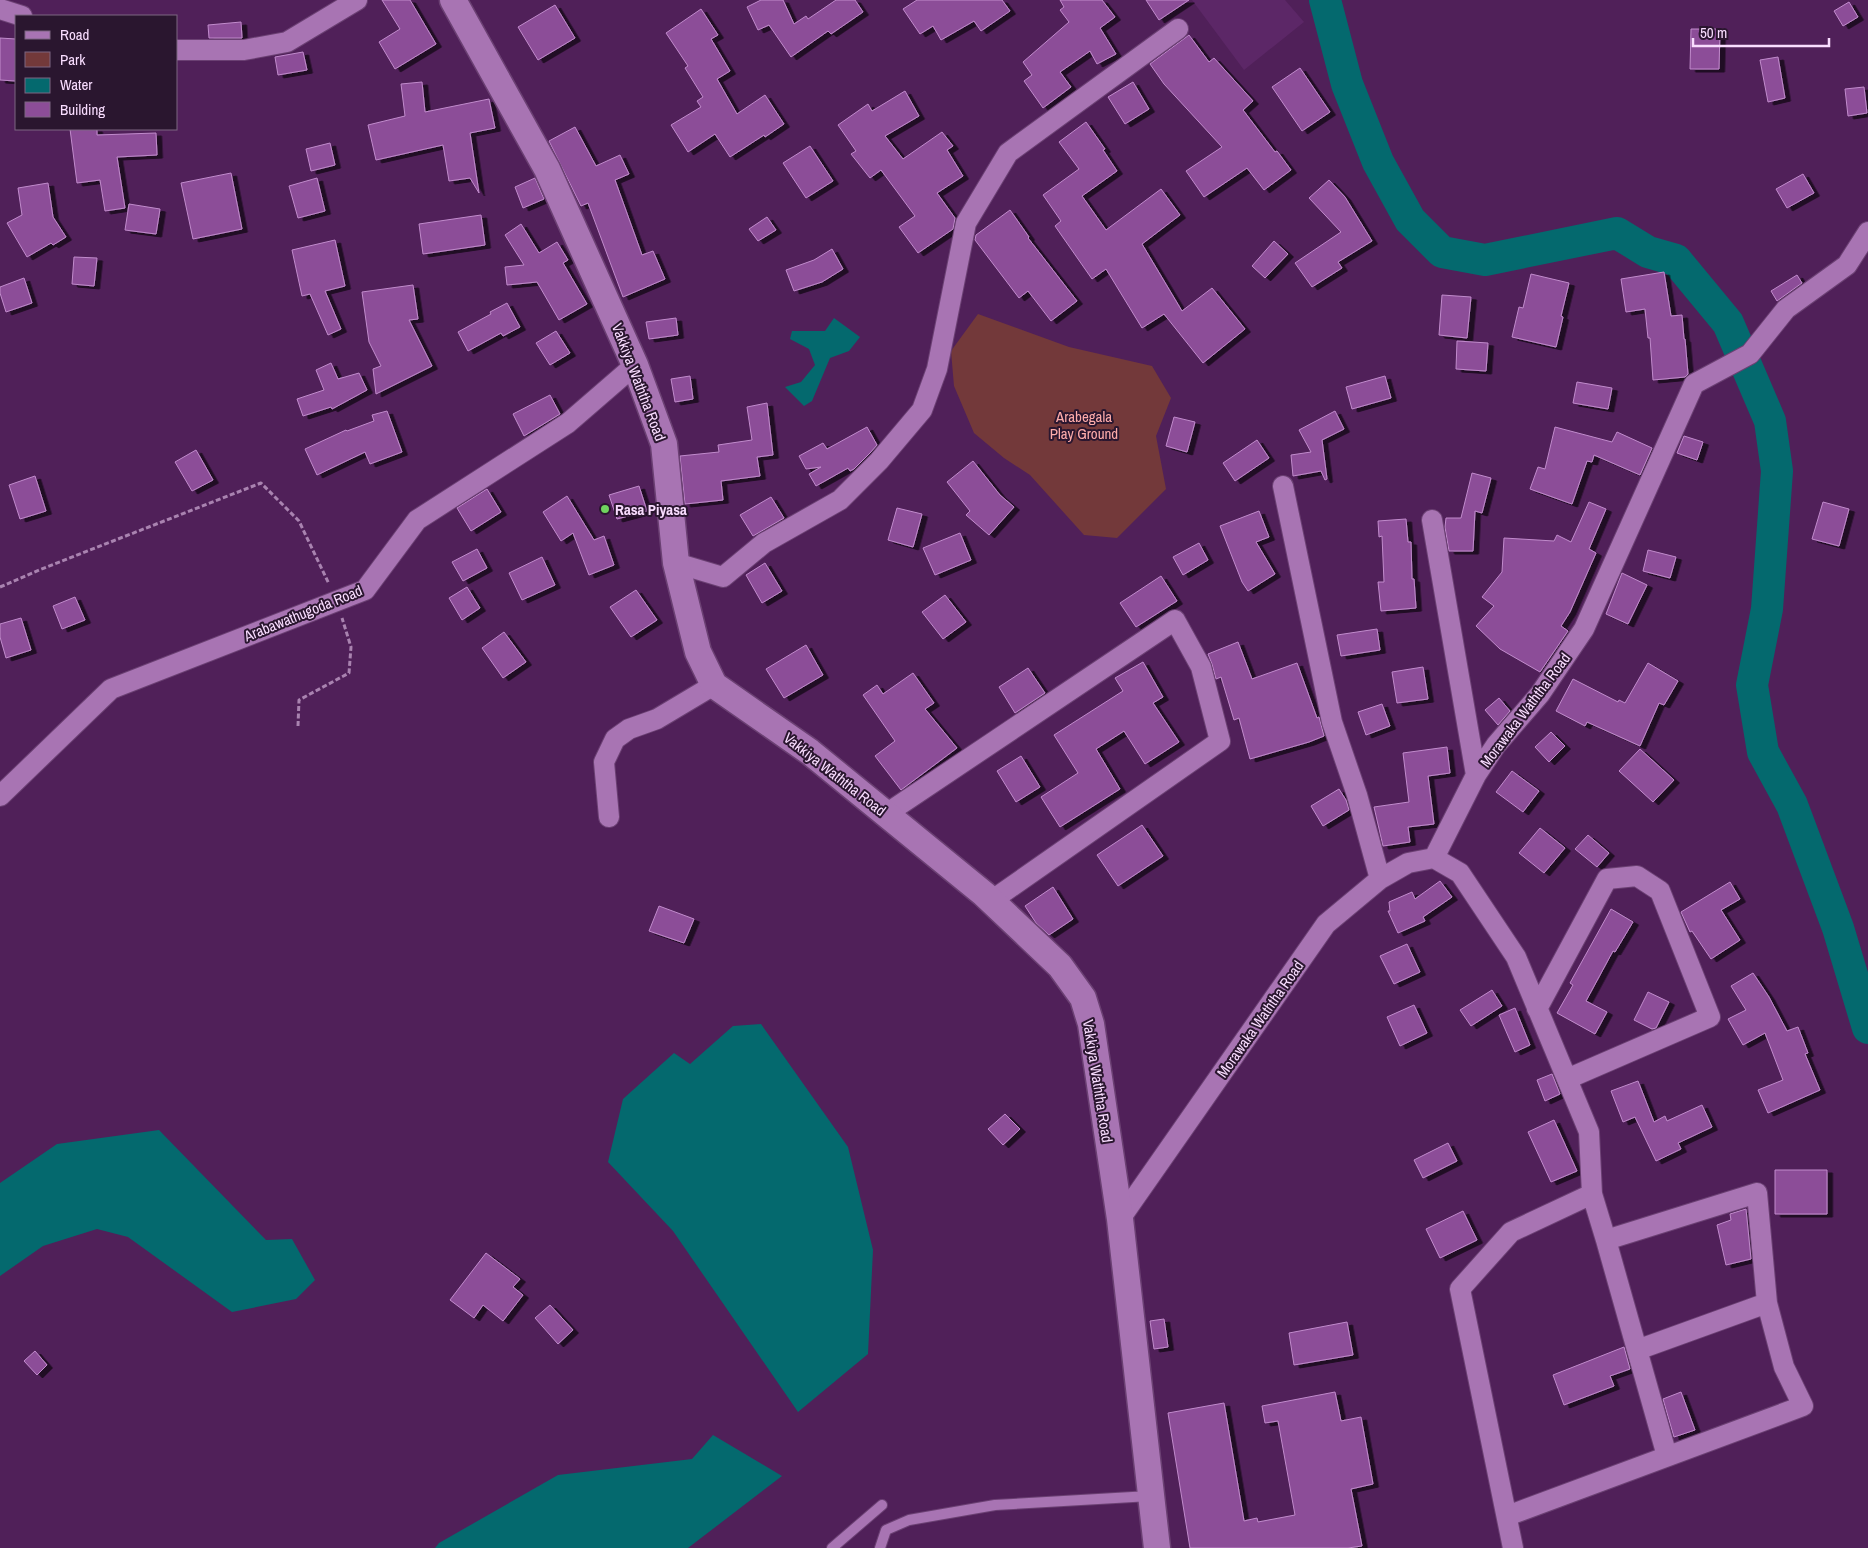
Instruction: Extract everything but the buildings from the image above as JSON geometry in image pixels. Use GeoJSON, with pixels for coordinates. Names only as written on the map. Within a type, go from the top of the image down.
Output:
{"type":"FeatureCollection","features":[{"type":"Feature","properties":{"kind":"street"},"geometry":{"type":"LineString","coordinates":[[178,50],[244,50],[287,42],[357,0]]}},
{"type":"Feature","properties":{"kind":"street","name":"Vakkiya Waththa Road"},"geometry":{"type":"LineString","coordinates":[[452,0],[547,169],[635,365],[664,444],[676,563],[698,652],[714,685],[810,752],[991,901],[1060,966],[1083,998],[1091,1024],[1120,1219],[1157,1548]]}},
{"type":"Feature","properties":{"kind":"street"},"geometry":{"type":"LineString","coordinates":[[0,9],[19,15]]}},
{"type":"Feature","properties":{"kind":"street"},"geometry":{"type":"LineString","coordinates":[[676,563],[723,578],[764,543],[840,500],[879,461],[922,410],[937,370],[966,223],[1008,153],[1178,29]]}},
{"type":"Feature","properties":{"kind":"street","name":"Morawaka Waththa Road"},"geometry":{"type":"LineString","coordinates":[[1120,1219],[1326,924],[1380,878],[1408,862],[1434,858],[1476,776],[1496,745],[1540,694],[1584,629],[1694,384],[1741,358],[1786,309],[1847,266],[1868,232]]}},
{"type":"Feature","properties":{"kind":"street","name":"Arabawathugoda Road"},"geometry":{"type":"LineString","coordinates":[[0,796],[111,689],[365,590],[417,520],[568,423],[635,365]]}},
{"type":"Feature","properties":{"kind":"street"},"geometry":{"type":"LineString","coordinates":[[1283,486],[1332,722],[1357,795],[1380,878]]}},
{"type":"Feature","properties":{"kind":"street"},"geometry":{"type":"LineString","coordinates":[[1432,520],[1476,776]]}},
{"type":"Feature","properties":{"kind":"street"},"geometry":{"type":"LineString","coordinates":[[886,814],[1175,620],[1201,668],[1220,741],[991,901]]}},
{"type":"Feature","properties":{"kind":"street"},"geometry":{"type":"LineString","coordinates":[[609,817],[604,762],[615,739],[629,729],[657,719],[714,685]]}},
{"type":"Feature","properties":{"kind":"street"},"geometry":{"type":"LineString","coordinates":[[1434,858],[1460,873],[1516,957],[1589,1132],[1592,1194],[1667,1456]]}},
{"type":"Feature","properties":{"kind":"street"},"geometry":{"type":"LineString","coordinates":[[1537,1009],[1607,879],[1637,876],[1660,891],[1710,1017],[1567,1079]]}},
{"type":"Feature","properties":{"kind":"street"},"geometry":{"type":"LineString","coordinates":[[1507,1516],[1803,1406],[1784,1367],[1767,1303],[1757,1193],[1606,1240]]}},
{"type":"Feature","properties":{"kind":"street"},"geometry":{"type":"LineString","coordinates":[[1513,1548],[1460,1289],[1511,1232],[1592,1194]]}},
{"type":"Feature","properties":{"kind":"street"},"geometry":{"type":"LineString","coordinates":[[1637,1350],[1767,1303]]}},
{"type":"Feature","properties":{"kind":"lane"},"geometry":{"type":"LineString","coordinates":[[880,1548],[886,1530],[909,1520],[995,1506],[1151,1496]]}},
{"type":"Feature","properties":{"kind":"lane"},"geometry":{"type":"LineString","coordinates":[[832,1548],[882,1505]]}},
{"type":"Feature","properties":{"kind":"path"},"geometry":{"type":"LineString","coordinates":[[0,587],[261,483],[299,521],[337,601],[350,646],[348,673],[299,700],[298,726]]}},
{"type":"Feature","properties":{"kind":"shaded area"},"geometry":{"type":"Polygon","coordinates":[[[1192,0],[1285,0],[1304,22],[1244,70],[1192,0]]]}},
{"type":"Feature","properties":{"kind":"green space","name":"Arabegala Play Ground"},"geometry":{"type":"Polygon","coordinates":[[[978,314],[1069,347],[1152,366],[1171,398],[1156,436],[1166,489],[1117,538],[1084,535],[1030,475],[1004,458],[974,433],[954,386],[951,351],[978,314]]]}},
{"type":"Feature","properties":{"kind":"water"},"geometry":{"type":"Polygon","coordinates":[[[834,318],[860,337],[849,351],[830,358],[812,401],[804,406],[785,387],[801,382],[815,365],[809,349],[790,339],[792,331],[825,331],[834,318]]]}},
{"type":"Feature","properties":{"kind":"water"},"geometry":{"type":"Polygon","coordinates":[[[761,1024],[848,1147],[873,1250],[868,1354],[798,1412],[673,1231],[608,1162],[623,1099],[674,1053],[690,1064],[733,1026],[761,1024]]]}},
{"type":"Feature","properties":{"kind":"water"},"geometry":{"type":"Polygon","coordinates":[[[159,1130],[266,1240],[292,1239],[315,1280],[296,1299],[232,1312],[128,1237],[97,1229],[43,1246],[0,1276],[0,1183],[57,1144],[159,1130]]]}},
{"type":"Feature","properties":{"kind":"water"},"geometry":{"type":"Polygon","coordinates":[[[713,1435],[782,1476],[688,1548],[435,1548],[439,1543],[558,1475],[692,1459],[713,1435]]]}},
{"type":"Feature","properties":{"kind":"waterway"},"geometry":{"type":"LineString","coordinates":[[1325,0],[1347,84],[1378,162],[1410,220],[1442,252],[1485,260],[1617,233],[1648,252],[1676,260],[1728,323],[1770,421],[1777,471],[1767,609],[1752,685],[1763,752],[1792,805],[1838,928],[1868,1028]]}},
{"type":"Feature","properties":{"kind":"place","name":"Rasa Piyasa"},"geometry":{"type":"Point","coordinates":[605,509]}}]}
